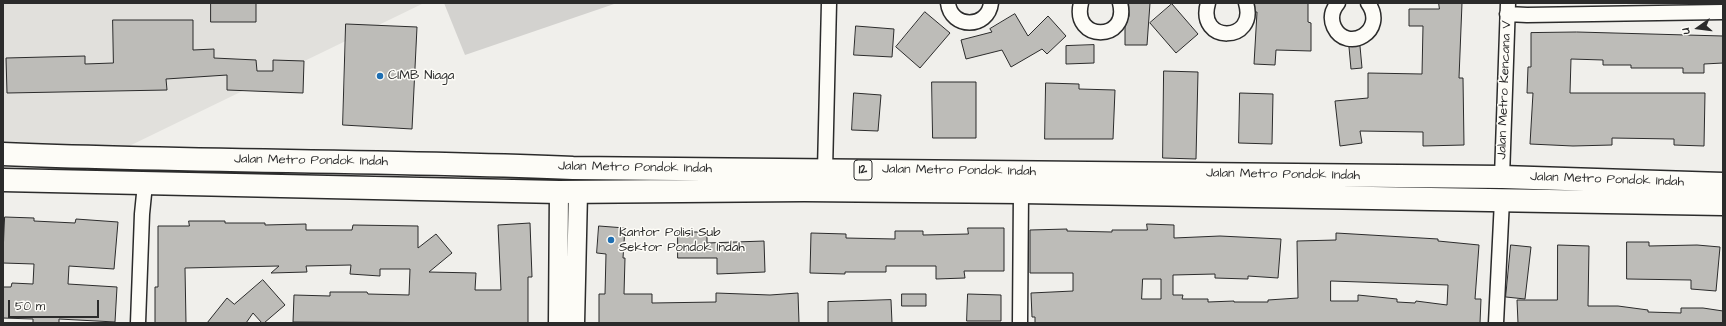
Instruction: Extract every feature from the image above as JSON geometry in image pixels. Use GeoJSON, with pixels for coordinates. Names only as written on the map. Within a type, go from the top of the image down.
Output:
{"type":"FeatureCollection","features":[{"type":"Feature","properties":{"kind":"highway","name":"Jalan Metro Pondok Indah"},"geometry":{"type":"LineString","coordinates":[[3,154],[102,158],[452,163],[573,168],[1502,177],[1723,184]]}},
{"type":"Feature","properties":{"kind":"highway","name":"Jalan Metro Pondok Indah"},"geometry":{"type":"LineString","coordinates":[[3,180],[569,192],[812,190],[1021,192],[1723,204]]}},
{"type":"Feature","properties":{"kind":"street"},"geometry":{"type":"LineString","coordinates":[[825,170],[830,3]]}},
{"type":"Feature","properties":{"kind":"street"},"geometry":{"type":"LineString","coordinates":[[948,3],[949,9],[955,18],[964,23],[975,23],[984,18],[990,9],[991,3]]}},
{"type":"Feature","properties":{"kind":"street"},"geometry":{"type":"LineString","coordinates":[[1081,3],[1080,17],[1084,24],[1089,29],[1097,32],[1104,32],[1112,30],[1121,17],[1122,10],[1120,3]]}},
{"type":"Feature","properties":{"kind":"street"},"geometry":{"type":"LineString","coordinates":[[1208,3],[1206,18],[1210,25],[1216,31],[1223,34],[1231,34],[1244,26],[1248,11],[1246,3]]}},
{"type":"Feature","properties":{"kind":"street"},"geometry":{"type":"LineString","coordinates":[[1338,3],[1334,8],[1332,16],[1336,30],[1342,36],[1349,39],[1357,39],[1364,36],[1373,24],[1374,16],[1372,8],[1368,3]]}},
{"type":"Feature","properties":{"kind":"street"},"geometry":{"type":"LineString","coordinates":[[1507,9],[1527,15],[1643,8],[1723,12]]}},
{"type":"Feature","properties":{"kind":"street","name":"Jalan Metro Kencana V"},"geometry":{"type":"LineString","coordinates":[[1502,177],[1507,9]]}},
{"type":"Feature","properties":{"kind":"street"},"geometry":{"type":"LineString","coordinates":[[138,323],[138,292],[145,184]]}},
{"type":"Feature","properties":{"kind":"street"},"geometry":{"type":"LineString","coordinates":[[558,323],[569,192]]}},
{"type":"Feature","properties":{"kind":"street"},"geometry":{"type":"LineString","coordinates":[[569,192],[575,323]]}},
{"type":"Feature","properties":{"kind":"street"},"geometry":{"type":"LineString","coordinates":[[1020,323],[1021,192]]}},
{"type":"Feature","properties":{"kind":"street"},"geometry":{"type":"LineString","coordinates":[[1496,323],[1502,200]]}},
{"type":"Feature","properties":{"kind":"shaded area"},"geometry":{"type":"Polygon","coordinates":[[[3,3],[424,3],[57,181],[3,177],[3,3]]]}},
{"type":"Feature","properties":{"kind":"shaded area"},"geometry":{"type":"Polygon","coordinates":[[[444,3],[617,3],[465,55],[444,3]]]}},
{"type":"Feature","properties":{"kind":"building"},"geometry":{"type":"Polygon","coordinates":[[[211,3],[256,3],[256,22],[211,22],[211,3]]]}},
{"type":"Feature","properties":{"kind":"building"},"geometry":{"type":"Polygon","coordinates":[[[1129,3],[1150,3],[1147,45],[1125,45],[1125,27],[1129,16],[1129,3]]]}},
{"type":"Feature","properties":{"kind":"building"},"geometry":{"type":"Polygon","coordinates":[[[1255,3],[1308,3],[1308,22],[1311,23],[1311,51],[1276,50],[1275,65],[1254,64],[1257,12],[1255,12],[1255,3]]]}},
{"type":"Feature","properties":{"kind":"building"},"geometry":{"type":"Polygon","coordinates":[[[1439,3],[1462,3],[1459,78],[1463,78],[1464,145],[1423,146],[1423,132],[1360,131],[1362,143],[1340,146],[1335,101],[1368,98],[1368,73],[1422,74],[1423,26],[1409,26],[1409,9],[1439,9],[1439,3]]]}},
{"type":"Feature","properties":{"kind":"building"},"geometry":{"type":"Polygon","coordinates":[[[1172,4],[1198,34],[1176,53],[1150,23],[1172,4]]]}},
{"type":"Feature","properties":{"kind":"building"},"geometry":{"type":"Polygon","coordinates":[[[925,12],[950,33],[920,68],[896,47],[925,12]]]}},
{"type":"Feature","properties":{"kind":"building"},"geometry":{"type":"Polygon","coordinates":[[[1015,14],[1028,36],[1048,16],[1066,36],[1047,54],[1042,49],[1011,67],[1002,50],[966,59],[961,40],[992,32],[990,29],[1015,14]]]}},
{"type":"Feature","properties":{"kind":"building"},"geometry":{"type":"Polygon","coordinates":[[[113,20],[193,20],[193,50],[214,49],[214,58],[256,60],[257,71],[273,71],[273,60],[304,61],[303,93],[227,90],[227,75],[166,79],[167,90],[7,93],[6,58],[85,56],[85,64],[113,63],[113,20]]]}},
{"type":"Feature","properties":{"kind":"building","name":"CIMB Niaga"},"geometry":{"type":"Polygon","coordinates":[[[346,24],[417,27],[412,129],[343,125],[346,24]]]}},
{"type":"Feature","properties":{"kind":"building"},"geometry":{"type":"Polygon","coordinates":[[[856,26],[894,29],[892,57],[854,55],[856,26]]]}},
{"type":"Feature","properties":{"kind":"building"},"geometry":{"type":"Polygon","coordinates":[[[1577,32],[1723,36],[1723,63],[1704,64],[1704,73],[1683,73],[1683,68],[1631,68],[1631,65],[1603,65],[1603,60],[1571,59],[1570,93],[1705,93],[1704,146],[1674,145],[1674,139],[1612,138],[1612,145],[1573,146],[1530,144],[1533,93],[1527,93],[1528,67],[1531,67],[1531,33],[1577,32]]]}},
{"type":"Feature","properties":{"kind":"building"},"geometry":{"type":"Polygon","coordinates":[[[1094,45],[1094,63],[1066,64],[1066,46],[1094,45]]]}},
{"type":"Feature","properties":{"kind":"building"},"geometry":{"type":"Polygon","coordinates":[[[1360,46],[1362,68],[1351,69],[1349,47],[1360,46]]]}},
{"type":"Feature","properties":{"kind":"building"},"geometry":{"type":"Polygon","coordinates":[[[1164,71],[1198,72],[1196,159],[1163,158],[1164,71]]]}},
{"type":"Feature","properties":{"kind":"building"},"geometry":{"type":"Polygon","coordinates":[[[932,82],[976,82],[976,138],[933,138],[932,82]]]}},
{"type":"Feature","properties":{"kind":"building"},"geometry":{"type":"Polygon","coordinates":[[[1046,83],[1079,84],[1079,89],[1115,90],[1113,139],[1045,139],[1046,83]]]}},
{"type":"Feature","properties":{"kind":"building"},"geometry":{"type":"Polygon","coordinates":[[[854,93],[881,95],[878,131],[852,130],[854,93]]]}},
{"type":"Feature","properties":{"kind":"building"},"geometry":{"type":"Polygon","coordinates":[[[1240,93],[1273,94],[1272,144],[1239,143],[1240,93]]]}},
{"type":"Feature","properties":{"kind":"building"},"geometry":{"type":"Polygon","coordinates":[[[5,217],[34,218],[34,221],[75,223],[76,219],[118,222],[114,269],[69,266],[68,284],[117,287],[115,322],[59,319],[59,323],[33,323],[33,319],[3,318],[3,287],[11,287],[12,283],[33,284],[34,264],[3,263],[5,217]]]}},
{"type":"Feature","properties":{"kind":"building"},"geometry":{"type":"Polygon","coordinates":[[[189,221],[265,223],[265,225],[306,224],[306,230],[352,230],[353,225],[418,226],[418,248],[436,234],[452,253],[429,272],[476,273],[475,290],[501,290],[498,225],[530,223],[532,277],[528,277],[528,323],[293,322],[294,295],[330,296],[330,292],[367,292],[368,294],[409,295],[410,269],[380,269],[380,276],[350,274],[351,265],[306,266],[307,272],[271,273],[279,266],[185,268],[186,323],[155,323],[155,287],[158,287],[158,226],[189,226],[189,221]]]}},
{"type":"Feature","properties":{"kind":"building"},"geometry":{"type":"Polygon","coordinates":[[[1147,224],[1174,225],[1174,238],[1220,236],[1281,239],[1278,278],[1248,276],[1248,279],[1215,278],[1215,274],[1173,275],[1173,295],[1183,295],[1182,299],[1208,299],[1208,302],[1268,302],[1268,300],[1298,298],[1297,241],[1336,240],[1336,233],[1438,239],[1438,241],[1479,245],[1475,299],[1481,299],[1480,323],[1035,323],[1035,317],[1032,317],[1031,293],[1073,291],[1073,273],[1030,273],[1030,230],[1067,229],[1067,231],[1112,232],[1112,230],[1147,230],[1147,224]],[[1143,279],[1142,299],[1161,299],[1161,279],[1143,279]],[[1331,281],[1331,301],[1358,301],[1358,295],[1397,299],[1397,302],[1415,303],[1416,301],[1447,305],[1448,285],[1331,281]]]}},
{"type":"Feature","properties":{"kind":"building"},"geometry":{"type":"Polygon","coordinates":[[[599,226],[625,228],[623,258],[625,258],[624,294],[652,294],[652,303],[716,302],[716,293],[770,295],[798,293],[799,323],[599,323],[599,294],[605,294],[606,254],[597,253],[599,226]]]}},
{"type":"Feature","properties":{"kind":"building"},"geometry":{"type":"Polygon","coordinates":[[[968,228],[1004,228],[1004,271],[964,271],[965,278],[936,279],[936,266],[886,266],[886,272],[845,272],[845,274],[810,273],[811,233],[846,234],[846,238],[895,239],[895,231],[923,231],[923,235],[968,234],[968,228]]]}},
{"type":"Feature","properties":{"kind":"building"},"geometry":{"type":"Polygon","coordinates":[[[678,232],[707,232],[707,243],[764,241],[765,272],[717,274],[717,258],[678,258],[678,232]]]}},
{"type":"Feature","properties":{"kind":"building"},"geometry":{"type":"Polygon","coordinates":[[[1627,242],[1649,242],[1649,246],[1697,245],[1720,247],[1716,291],[1691,289],[1691,280],[1627,279],[1627,242]]]}},
{"type":"Feature","properties":{"kind":"building"},"geometry":{"type":"Polygon","coordinates":[[[1511,245],[1531,247],[1525,299],[1506,297],[1511,245]]]}},
{"type":"Feature","properties":{"kind":"building"},"geometry":{"type":"Polygon","coordinates":[[[1558,245],[1589,246],[1588,306],[1618,306],[1648,310],[1648,312],[1681,313],[1681,308],[1703,308],[1723,311],[1723,323],[1518,323],[1517,300],[1557,300],[1558,245]]]}},
{"type":"Feature","properties":{"kind":"building"},"geometry":{"type":"Polygon","coordinates":[[[263,280],[285,305],[264,323],[262,323],[253,313],[246,323],[207,323],[227,298],[234,304],[263,280]]]}},
{"type":"Feature","properties":{"kind":"building"},"geometry":{"type":"Polygon","coordinates":[[[902,294],[926,294],[926,306],[902,306],[902,294]]]}},
{"type":"Feature","properties":{"kind":"building"},"geometry":{"type":"Polygon","coordinates":[[[968,294],[1001,295],[1001,321],[967,321],[968,294]]]}},
{"type":"Feature","properties":{"kind":"building"},"geometry":{"type":"Polygon","coordinates":[[[891,300],[892,323],[828,323],[828,302],[891,300]]]}},
{"type":"Feature","properties":{"kind":"place","name":"CIMB Niaga"},"geometry":{"type":"Point","coordinates":[380,76]}},
{"type":"Feature","properties":{"kind":"place","name":"Kantor Polisi Sub Sektor Pondok Indah"},"geometry":{"type":"Point","coordinates":[611,240]}}]}
